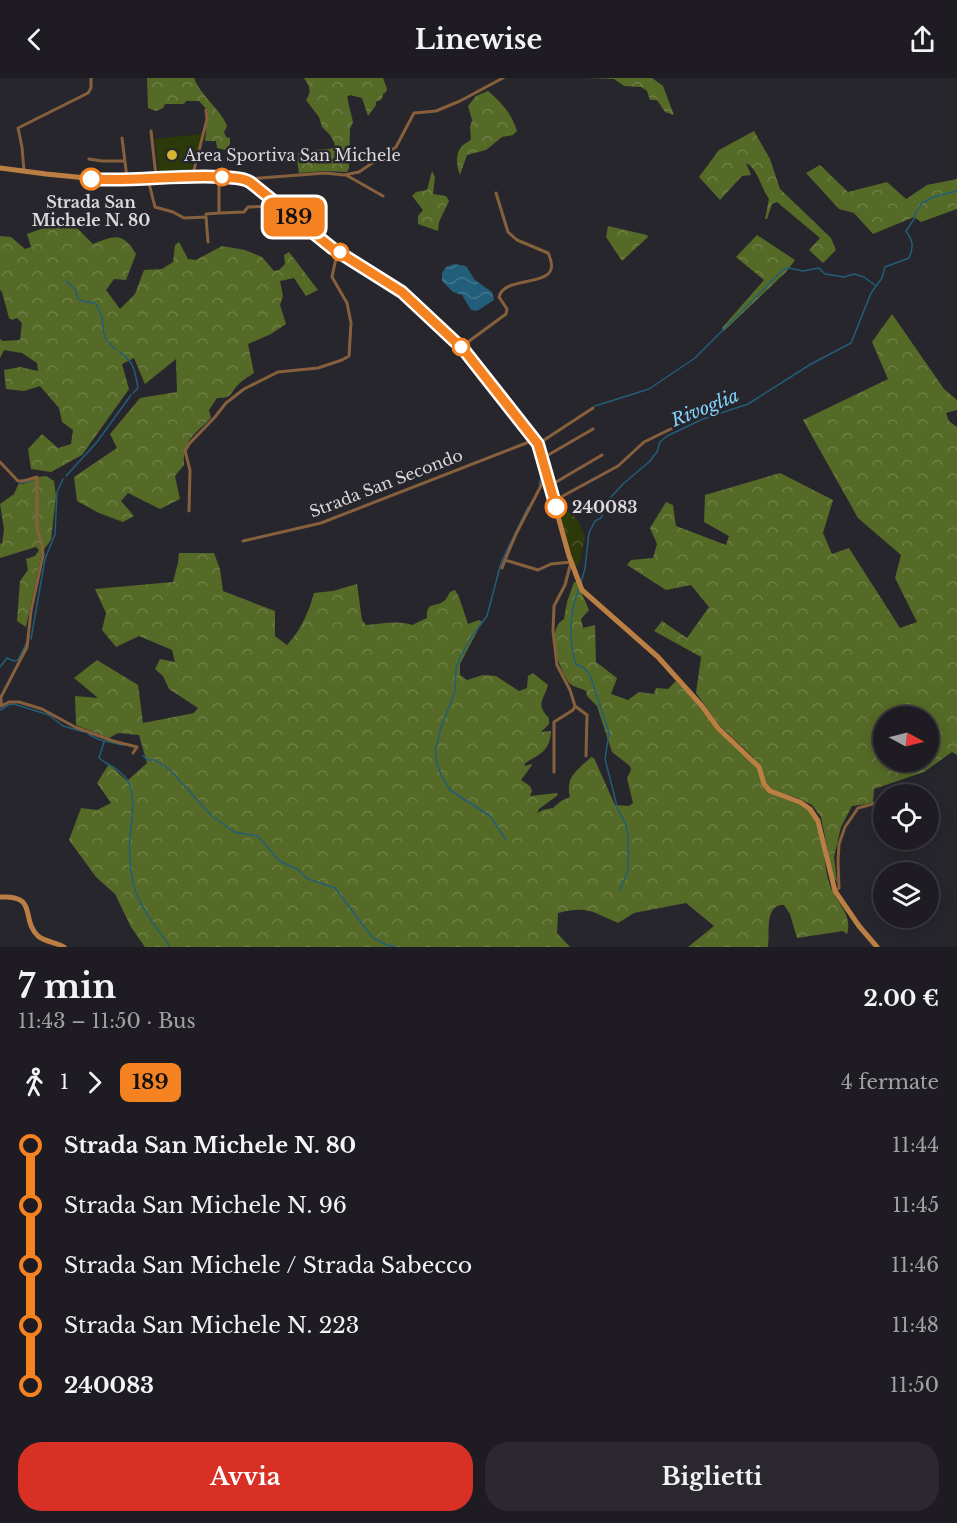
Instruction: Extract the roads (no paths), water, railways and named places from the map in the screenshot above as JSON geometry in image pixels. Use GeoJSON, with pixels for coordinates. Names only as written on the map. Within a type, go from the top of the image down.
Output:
{"type":"FeatureCollection","features":[{"type":"Feature","properties":{"kind":"street"},"geometry":{"type":"LineString","coordinates":[[24,171],[18,128],[88,93],[91,88],[91,78]]}},
{"type":"Feature","properties":{"kind":"street"},"geometry":{"type":"LineString","coordinates":[[0,168],[72,177],[127,180],[192,175],[247,179],[325,173],[344,175],[363,170],[394,149],[414,113],[436,111],[503,78]]}},
{"type":"Feature","properties":{"kind":"street"},"geometry":{"type":"LineString","coordinates":[[192,175],[207,119],[206,110]]}},
{"type":"Feature","properties":{"kind":"street"},"geometry":{"type":"LineString","coordinates":[[151,131],[156,178]]}},
{"type":"Feature","properties":{"kind":"street"},"geometry":{"type":"LineString","coordinates":[[122,138],[127,180]]}},
{"type":"Feature","properties":{"kind":"street"},"geometry":{"type":"LineString","coordinates":[[89,159],[125,161]]}},
{"type":"Feature","properties":{"kind":"street"},"geometry":{"type":"LineString","coordinates":[[344,175],[383,196]]}},
{"type":"Feature","properties":{"kind":"street"},"geometry":{"type":"LineString","coordinates":[[219,177],[219,213]]}},
{"type":"Feature","properties":{"kind":"street"},"geometry":{"type":"LineString","coordinates":[[148,178],[155,207],[184,218],[206,217],[208,242]]}},
{"type":"Feature","properties":{"kind":"street"},"geometry":{"type":"LineString","coordinates":[[247,179],[337,251],[402,292],[461,347],[537,441],[571,562],[581,588],[658,657],[702,706],[718,728],[759,767],[770,791],[810,808],[818,821],[836,891],[877,947]]}},
{"type":"Feature","properties":{"kind":"street"},"geometry":{"type":"LineString","coordinates":[[461,347],[506,314],[507,309],[499,298],[504,288],[514,283],[531,282],[542,278],[549,272],[551,264],[548,254],[517,240],[508,232],[496,193]]}},
{"type":"Feature","properties":{"kind":"street"},"geometry":{"type":"LineString","coordinates":[[206,214],[244,212],[248,207],[280,206]]}},
{"type":"Feature","properties":{"kind":"street"},"geometry":{"type":"LineString","coordinates":[[189,511],[190,470],[185,451],[226,403],[251,385],[278,372],[318,368],[349,356],[351,323],[347,303],[332,277],[337,251]]}},
{"type":"Feature","properties":{"kind":"street"},"geometry":{"type":"LineString","coordinates":[[554,499],[618,466],[644,442],[720,405]]}},
{"type":"Feature","properties":{"kind":"street","name":"Strada San Secondo"},"geometry":{"type":"LineString","coordinates":[[243,541],[321,523],[537,441],[593,408]]}},
{"type":"Feature","properties":{"kind":"street"},"geometry":{"type":"LineString","coordinates":[[543,458],[593,429]]}},
{"type":"Feature","properties":{"kind":"street"},"geometry":{"type":"LineString","coordinates":[[551,485],[602,455]]}},
{"type":"Feature","properties":{"kind":"street"},"geometry":{"type":"LineString","coordinates":[[0,462],[18,481],[37,477],[37,529],[43,551],[31,611],[27,647],[1,697],[0,707],[14,701],[42,709],[68,724],[113,741],[133,745],[136,747],[133,753]]}},
{"type":"Feature","properties":{"kind":"street"},"geometry":{"type":"LineString","coordinates":[[502,568],[525,516],[548,474]]}},
{"type":"Feature","properties":{"kind":"street"},"geometry":{"type":"LineString","coordinates":[[505,560],[538,570],[551,564],[571,562]]}},
{"type":"Feature","properties":{"kind":"street"},"geometry":{"type":"LineString","coordinates":[[571,562],[565,585],[554,606],[553,631],[557,664],[575,706],[587,715],[586,756]]}},
{"type":"Feature","properties":{"kind":"street"},"geometry":{"type":"LineString","coordinates":[[554,772],[554,722],[573,710],[575,706]]}},
{"type":"Feature","properties":{"kind":"street"},"geometry":{"type":"LineString","coordinates":[[836,891],[839,888],[838,855],[844,827],[858,808],[873,804]]}},
{"type":"Feature","properties":{"kind":"street"},"geometry":{"type":"LineString","coordinates":[[0,897],[12,897],[22,901],[28,910],[31,925],[37,935],[64,947]]}},
{"type":"Feature","properties":{"kind":"water"},"geometry":{"type":"Polygon","coordinates":[[[454,264],[466,266],[475,280],[492,292],[494,300],[477,311],[471,310],[462,295],[453,292],[442,281],[442,273],[446,267],[454,264]]]}},
{"type":"Feature","properties":{"kind":"waterway","name":"Rivoglia"},"geometry":{"type":"LineString","coordinates":[[581,583],[589,533],[595,521],[601,518],[609,499],[649,462],[657,452],[660,442],[667,436],[703,419],[748,404],[811,364],[851,343],[871,293],[882,278],[885,267],[909,258],[912,244],[906,231],[922,203],[933,197],[957,191]]}},
{"type":"Feature","properties":{"kind":"waterway"},"geometry":{"type":"LineString","coordinates":[[595,406],[649,389],[695,358],[783,270],[789,268],[803,271],[819,268],[825,274],[844,277],[854,274],[864,277],[876,286]]}},
{"type":"Feature","properties":{"kind":"waterway"},"geometry":{"type":"LineString","coordinates":[[66,281],[75,289],[78,298],[95,303],[101,314],[105,337],[115,349]]}},
{"type":"Feature","properties":{"kind":"waterway"},"geometry":{"type":"LineString","coordinates":[[119,352],[128,359],[135,372],[138,388],[133,393]]}},
{"type":"Feature","properties":{"kind":"waterway"},"geometry":{"type":"LineString","coordinates":[[66,476],[97,442],[131,395]]}},
{"type":"Feature","properties":{"kind":"waterway"},"geometry":{"type":"LineString","coordinates":[[539,484],[543,473]]}},
{"type":"Feature","properties":{"kind":"waterway"},"geometry":{"type":"LineString","coordinates":[[31,639],[45,559],[55,534],[57,492],[63,479]]}},
{"type":"Feature","properties":{"kind":"waterway"},"geometry":{"type":"LineString","coordinates":[[21,483],[32,480]]}},
{"type":"Feature","properties":{"kind":"waterway"},"geometry":{"type":"LineString","coordinates":[[506,840],[490,816],[450,790],[441,775],[436,760],[436,748],[441,727],[455,692],[456,668],[470,639],[487,616],[501,563],[528,507]]}},
{"type":"Feature","properties":{"kind":"waterway","name":"Rivoglia"},"geometry":{"type":"LineString","coordinates":[[579,588],[571,626],[573,655],[576,664],[590,675],[609,733],[605,759],[618,810],[625,822],[628,834],[628,872],[619,891]]}},
{"type":"Feature","properties":{"kind":"waterway"},"geometry":{"type":"LineString","coordinates":[[0,667],[7,658],[18,660],[26,644]]}},
{"type":"Feature","properties":{"kind":"waterway"},"geometry":{"type":"LineString","coordinates":[[0,710],[14,704],[49,715],[63,726],[84,732]]}},
{"type":"Feature","properties":{"kind":"waterway"},"geometry":{"type":"LineString","coordinates":[[88,734],[100,740],[123,745]]}},
{"type":"Feature","properties":{"kind":"waterway"},"geometry":{"type":"LineString","coordinates":[[104,742],[99,758],[122,774],[131,790],[133,805],[130,855],[134,887],[145,911],[170,947]]}},
{"type":"Feature","properties":{"kind":"waterway"},"geometry":{"type":"LineString","coordinates":[[143,756],[148,760],[155,760],[170,770],[212,816],[234,832],[258,836],[279,861],[297,869],[308,879],[335,888],[373,938],[396,947]]}},
{"type":"Feature","properties":{"kind":"place","name":"Area Sportiva San Michele"},"geometry":{"type":"Point","coordinates":[172,155]}},
{"type":"Feature","properties":{"kind":"place","name":"Strada San Michele N. 80"},"geometry":{"type":"Point","coordinates":[91,179]}},
{"type":"Feature","properties":{"kind":"place","name":"240083"},"geometry":{"type":"Point","coordinates":[556,507]}}]}
